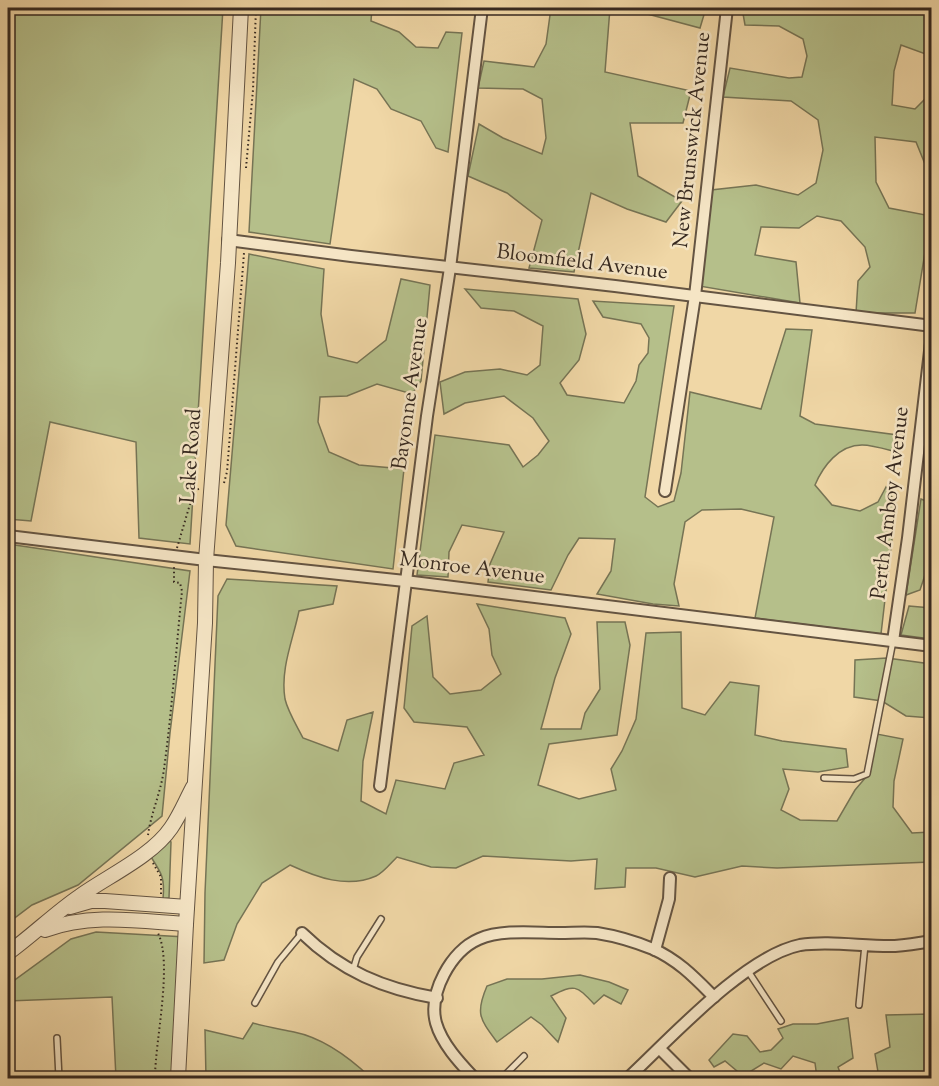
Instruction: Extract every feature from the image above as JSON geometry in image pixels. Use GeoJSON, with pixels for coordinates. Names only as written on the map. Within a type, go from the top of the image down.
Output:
{"type":"FeatureCollection","features":[{"type":"Feature","properties":{"kind":"street","name":"Lake Road"},"geometry":{"type":"LineString","coordinates":[[178,1078],[205,623],[206,560],[238,85],[241,8]]}},
{"type":"Feature","properties":{"kind":"street","name":"Bayonne Avenue"},"geometry":{"type":"LineString","coordinates":[[380,786],[427,416],[450,268],[482,8]]}},
{"type":"Feature","properties":{"kind":"street","name":"New Brunswick Avenue"},"geometry":{"type":"LineString","coordinates":[[665,491],[695,296],[728,8]]}},
{"type":"Feature","properties":{"kind":"street","name":"Bloomfield Avenue"},"geometry":{"type":"LineString","coordinates":[[228,240],[932,326]]}},
{"type":"Feature","properties":{"kind":"street","name":"Perth Amboy Avenue"},"geometry":{"type":"LineString","coordinates":[[893,641],[908,538],[932,334]]}},
{"type":"Feature","properties":{"kind":"street","name":"Monroe Avenue"},"geometry":{"type":"LineString","coordinates":[[8,536],[405,581],[932,646]]}},
{"type":"Feature","properties":{"kind":"street"},"geometry":{"type":"LineString","coordinates":[[8,953],[77,898],[161,839],[171,828],[196,781]]}},
{"type":"Feature","properties":{"kind":"street"},"geometry":{"type":"LineString","coordinates":[[655,950],[669,899],[670,878]]}},
{"type":"Feature","properties":{"kind":"street"},"geometry":{"type":"LineString","coordinates":[[67,907],[91,901],[187,907]]}},
{"type":"Feature","properties":{"kind":"street"},"geometry":{"type":"LineString","coordinates":[[33,935],[65,922],[82,920],[117,919],[186,924]]}},
{"type":"Feature","properties":{"kind":"street"},"geometry":{"type":"LineString","coordinates":[[302,933],[352,972],[412,993],[437,998]]}},
{"type":"Feature","properties":{"kind":"street"},"geometry":{"type":"LineString","coordinates":[[474,1078],[442,1037],[436,1021],[437,998],[441,981],[450,965],[465,948],[479,939],[504,934],[595,933],[635,942],[680,964],[714,997]]}},
{"type":"Feature","properties":{"kind":"street"},"geometry":{"type":"LineString","coordinates":[[628,1078],[714,997],[748,971],[777,953],[800,945],[896,946],[932,941]]}},
{"type":"Feature","properties":{"kind":"street"},"geometry":{"type":"LineString","coordinates":[[660,1049],[689,1078]]}},
{"type":"Feature","properties":{"kind":"lane"},"geometry":{"type":"LineString","coordinates":[[824,778],[854,779],[867,774],[893,641]]}},
{"type":"Feature","properties":{"kind":"lane"},"geometry":{"type":"LineString","coordinates":[[352,972],[357,957],[381,919]]}},
{"type":"Feature","properties":{"kind":"lane"},"geometry":{"type":"LineString","coordinates":[[255,1003],[278,962],[302,933]]}},
{"type":"Feature","properties":{"kind":"lane"},"geometry":{"type":"LineString","coordinates":[[859,1005],[865,945]]}},
{"type":"Feature","properties":{"kind":"lane"},"geometry":{"type":"LineString","coordinates":[[748,971],[781,1021]]}},
{"type":"Feature","properties":{"kind":"lane"},"geometry":{"type":"LineString","coordinates":[[57,1038],[59,1078]]}},
{"type":"Feature","properties":{"kind":"lane"},"geometry":{"type":"LineString","coordinates":[[502,1078],[524,1056]]}},
{"type":"Feature","properties":{"kind":"path"},"geometry":{"type":"LineString","coordinates":[[246,176],[253,90],[256,8]]}},
{"type":"Feature","properties":{"kind":"path"},"geometry":{"type":"LineString","coordinates":[[222,485],[227,472],[244,250]]}},
{"type":"Feature","properties":{"kind":"path"},"geometry":{"type":"LineString","coordinates":[[177,548],[193,494],[204,487]]}},
{"type":"Feature","properties":{"kind":"path"},"geometry":{"type":"LineString","coordinates":[[147,844],[150,818],[157,804],[164,771],[172,696],[182,591],[180,584],[174,582],[174,564]]}},
{"type":"Feature","properties":{"kind":"path"},"geometry":{"type":"LineString","coordinates":[[148,857],[161,877],[162,887],[159,899]]}},
{"type":"Feature","properties":{"kind":"path"},"geometry":{"type":"LineString","coordinates":[[155,1078],[164,967],[163,944],[157,930]]}},
{"type":"Feature","properties":{"kind":"green space"},"geometry":{"type":"Polygon","coordinates":[[[8,8],[223,8],[190,544],[139,538],[136,442],[50,422],[31,521],[8,519],[8,8]]]}},
{"type":"Feature","properties":{"kind":"green space"},"geometry":{"type":"Polygon","coordinates":[[[261,8],[372,8],[371,21],[399,32],[416,47],[438,48],[446,32],[462,33],[448,152],[436,148],[421,121],[391,109],[377,89],[354,79],[330,244],[249,232],[261,8]]]}},
{"type":"Feature","properties":{"kind":"green space"},"geometry":{"type":"Polygon","coordinates":[[[551,8],[610,8],[605,72],[691,91],[683,123],[630,123],[638,176],[682,201],[666,222],[627,209],[591,193],[574,272],[529,268],[542,220],[507,193],[468,176],[479,124],[503,138],[542,154],[546,138],[542,99],[523,89],[478,88],[484,61],[534,67],[546,44],[551,8]]]}},
{"type":"Feature","properties":{"kind":"green space"},"geometry":{"type":"Polygon","coordinates":[[[625,8],[706,8],[700,28],[625,8]]]}},
{"type":"Feature","properties":{"kind":"green space"},"geometry":{"type":"Polygon","coordinates":[[[742,8],[903,8],[913,13],[931,9],[931,56],[901,45],[894,71],[892,105],[915,109],[927,97],[931,99],[931,165],[925,164],[916,142],[875,137],[876,182],[889,208],[931,216],[915,313],[856,313],[858,281],[870,267],[865,247],[841,221],[817,216],[799,228],[761,227],[755,255],[796,262],[800,303],[699,286],[711,190],[756,185],[798,195],[816,183],[823,150],[818,120],[791,101],[723,97],[730,68],[789,78],[802,77],[807,56],[803,39],[779,26],[745,25],[742,8]]]}},
{"type":"Feature","properties":{"kind":"green space"},"geometry":{"type":"Polygon","coordinates":[[[249,254],[324,269],[321,314],[328,356],[357,363],[386,340],[401,279],[430,285],[421,381],[412,394],[377,384],[347,396],[320,397],[318,422],[329,452],[359,465],[404,469],[393,569],[236,546],[226,525],[249,254]]]}},
{"type":"Feature","properties":{"kind":"green space"},"geometry":{"type":"Polygon","coordinates":[[[465,289],[578,299],[586,334],[579,360],[560,383],[567,395],[624,403],[636,381],[639,365],[648,353],[649,338],[641,324],[603,317],[593,301],[674,306],[645,497],[658,507],[674,501],[681,473],[690,392],[761,409],[786,329],[812,330],[800,416],[815,424],[905,436],[900,453],[867,445],[846,449],[827,464],[815,485],[832,505],[860,511],[878,502],[886,487],[896,504],[881,634],[755,618],[774,517],[741,509],[702,510],[685,522],[674,584],[679,606],[597,594],[611,571],[615,539],[579,538],[551,590],[488,582],[490,564],[504,532],[462,525],[449,552],[448,577],[417,575],[435,435],[509,445],[523,467],[538,455],[549,441],[533,418],[504,396],[465,403],[444,414],[440,382],[465,372],[500,369],[527,375],[540,365],[543,326],[514,311],[481,308],[465,289]]]}},
{"type":"Feature","properties":{"kind":"green space"},"geometry":{"type":"Polygon","coordinates":[[[921,499],[931,503],[931,561],[920,590],[906,595],[921,499]]]}},
{"type":"Feature","properties":{"kind":"green space"},"geometry":{"type":"Polygon","coordinates":[[[8,544],[190,571],[162,816],[78,885],[32,905],[8,923],[8,544]]]}},
{"type":"Feature","properties":{"kind":"green space"},"geometry":{"type":"Polygon","coordinates":[[[227,579],[337,586],[333,604],[299,611],[284,677],[285,699],[303,738],[338,751],[347,720],[373,712],[363,761],[361,801],[386,814],[396,780],[445,789],[454,763],[484,755],[467,727],[414,722],[404,708],[412,626],[427,616],[433,677],[450,694],[481,690],[501,674],[492,655],[489,629],[477,604],[565,618],[571,634],[555,678],[541,729],[581,729],[585,713],[600,689],[597,622],[625,622],[630,645],[617,735],[549,744],[538,785],[579,799],[616,790],[611,769],[636,719],[646,633],[681,632],[682,708],[705,715],[730,682],[759,686],[755,735],[782,741],[846,749],[848,767],[818,772],[783,769],[789,789],[781,810],[800,820],[837,821],[855,790],[867,776],[877,734],[903,739],[894,781],[893,807],[912,833],[931,832],[931,862],[777,868],[742,866],[695,877],[656,868],[626,868],[625,887],[595,889],[597,859],[571,861],[483,856],[456,868],[431,867],[397,857],[379,875],[354,881],[332,880],[290,865],[262,883],[237,924],[224,960],[204,963],[218,596],[227,579]]]}},
{"type":"Feature","properties":{"kind":"green space"},"geometry":{"type":"Polygon","coordinates":[[[909,606],[931,608],[931,639],[901,635],[909,606]]]}},
{"type":"Feature","properties":{"kind":"green space"},"geometry":{"type":"Polygon","coordinates":[[[887,658],[931,664],[931,718],[906,716],[882,701],[854,697],[855,660],[887,658]]]}},
{"type":"Feature","properties":{"kind":"green space"},"geometry":{"type":"Polygon","coordinates":[[[169,841],[171,842],[169,898],[163,899],[162,876],[151,857],[169,841]]]}},
{"type":"Feature","properties":{"kind":"green space"},"geometry":{"type":"Polygon","coordinates":[[[96,932],[186,937],[179,1078],[116,1078],[112,997],[8,1001],[8,985],[71,939],[96,932]]]}},
{"type":"Feature","properties":{"kind":"green space"},"geometry":{"type":"Polygon","coordinates":[[[580,975],[609,982],[628,990],[621,1004],[604,995],[594,1004],[575,988],[551,996],[566,1018],[558,1042],[531,1017],[497,1042],[483,1022],[480,1010],[487,986],[507,979],[542,979],[580,975]]]}},
{"type":"Feature","properties":{"kind":"green space"},"geometry":{"type":"Polygon","coordinates":[[[931,1014],[931,1077],[879,1078],[875,1054],[890,1047],[886,1015],[931,1014]]]}},
{"type":"Feature","properties":{"kind":"green space"},"geometry":{"type":"Polygon","coordinates":[[[848,1018],[853,1058],[838,1067],[842,1078],[817,1078],[815,1063],[793,1056],[781,1069],[764,1063],[743,1076],[725,1061],[714,1067],[709,1060],[733,1034],[747,1036],[760,1052],[771,1050],[783,1038],[778,1029],[793,1024],[817,1024],[848,1018]]]}},
{"type":"Feature","properties":{"kind":"green space"},"geometry":{"type":"Polygon","coordinates":[[[253,1023],[316,1039],[345,1056],[371,1078],[206,1078],[205,1030],[243,1039],[253,1023]]]}}]}
